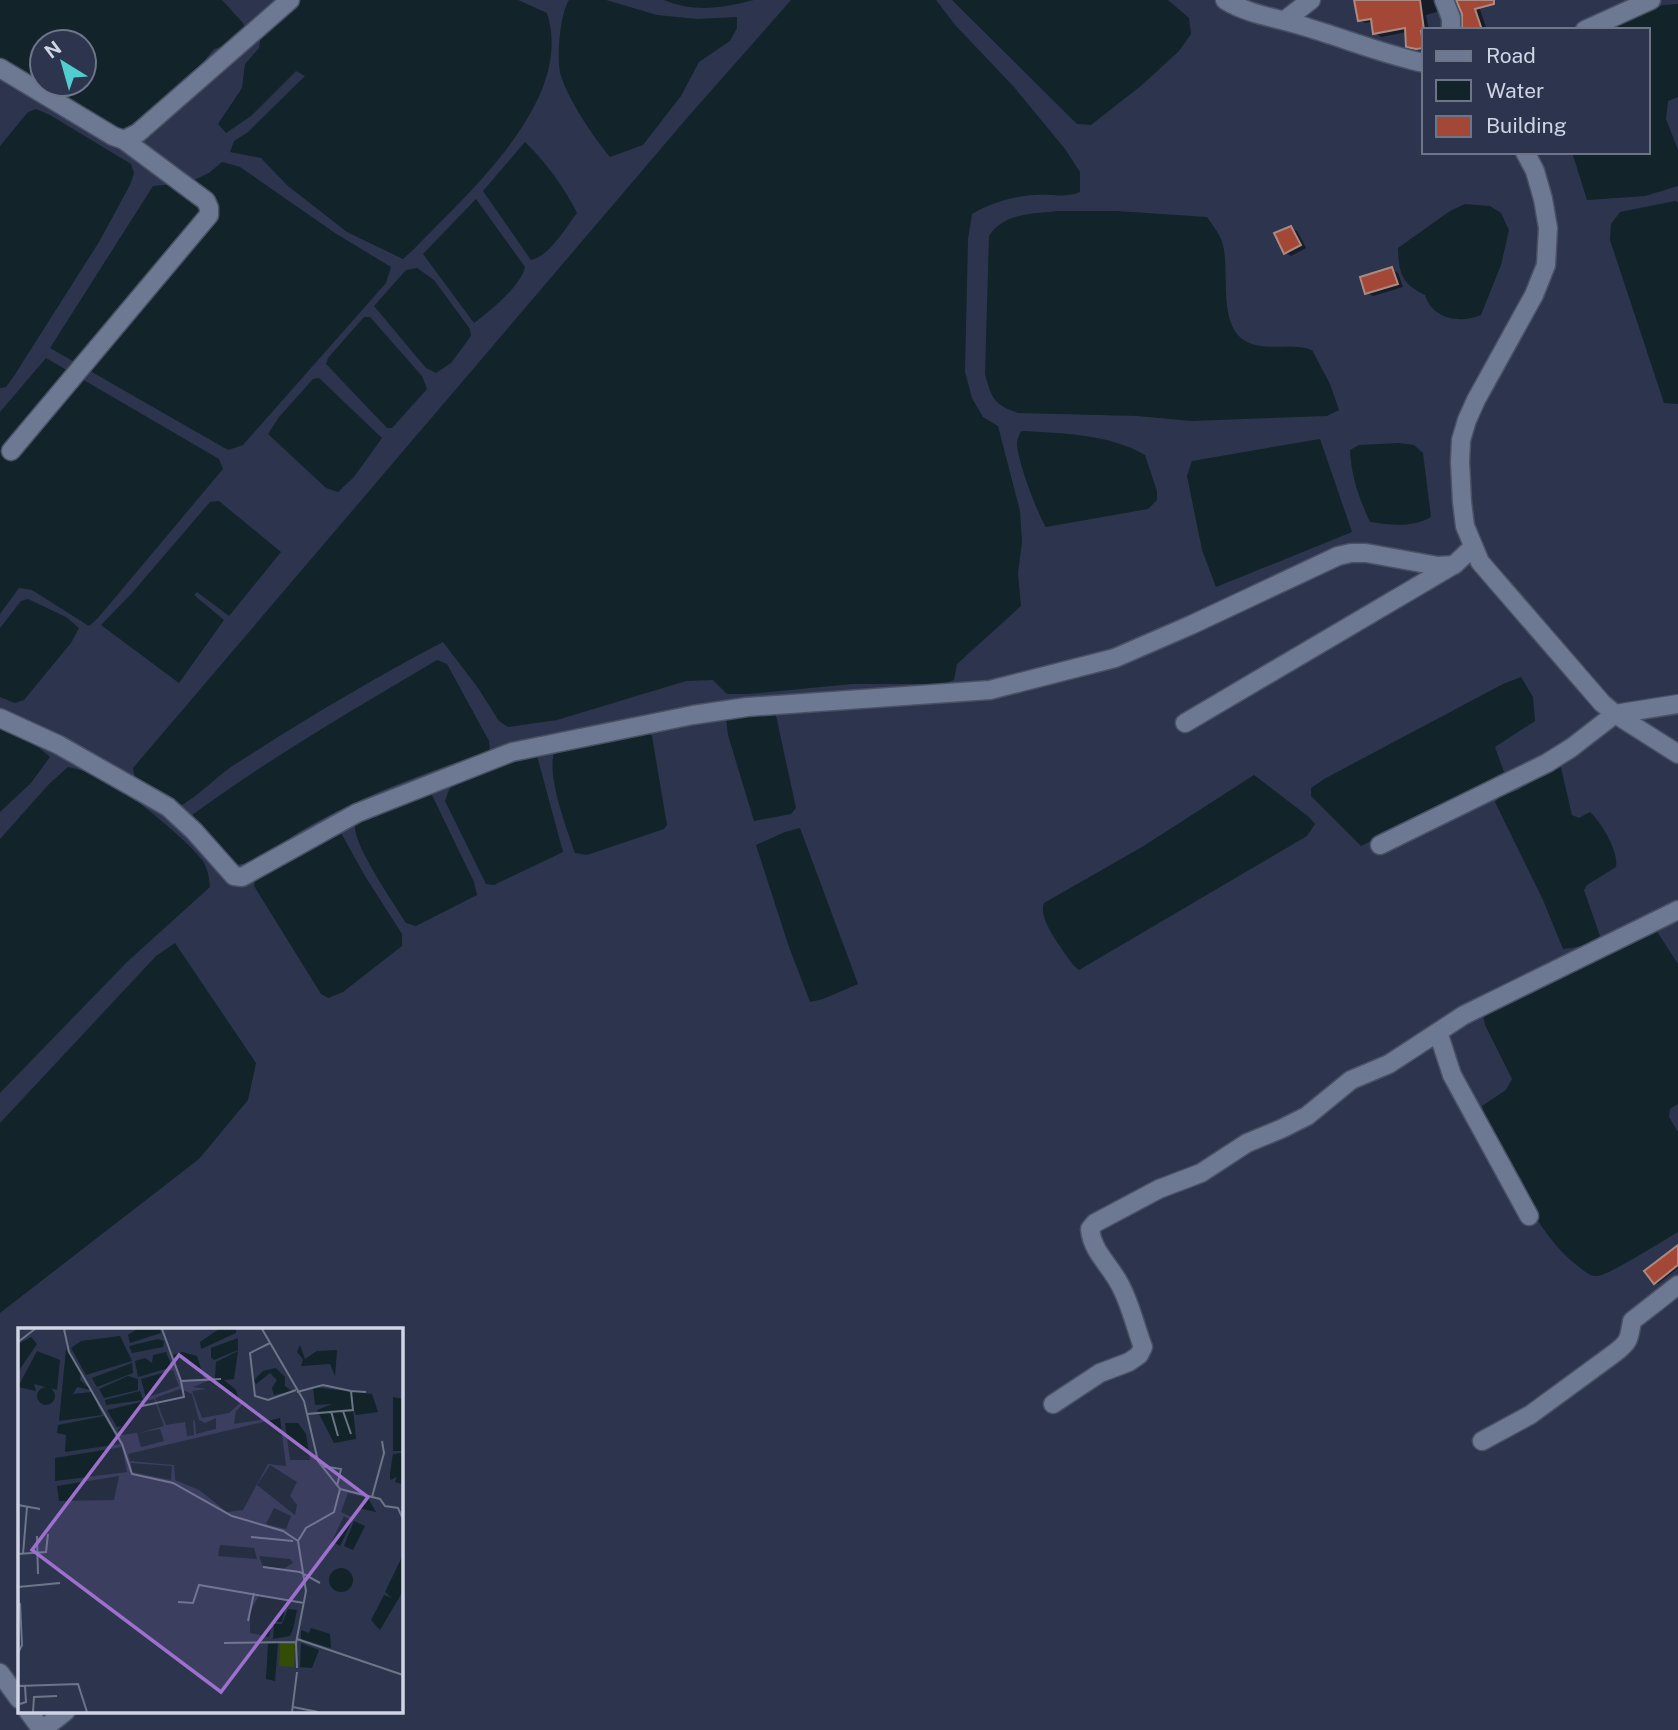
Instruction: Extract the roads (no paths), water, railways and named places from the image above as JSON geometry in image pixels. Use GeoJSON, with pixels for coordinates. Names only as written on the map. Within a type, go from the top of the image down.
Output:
{"type":"FeatureCollection","features":[{"type":"Feature","properties":{"kind":"street"},"geometry":{"type":"LineString","coordinates":[[124,140],[138,133],[290,0]]}},
{"type":"Feature","properties":{"kind":"street"},"geometry":{"type":"LineString","coordinates":[[1225,0],[1240,9],[1285,20],[1367,48],[1422,62]]}},
{"type":"Feature","properties":{"kind":"street"},"geometry":{"type":"LineString","coordinates":[[1285,20],[1311,0]]}},
{"type":"Feature","properties":{"kind":"street"},"geometry":{"type":"LineString","coordinates":[[1444,0],[1451,18],[1451,28]]}},
{"type":"Feature","properties":{"kind":"street"},"geometry":{"type":"LineString","coordinates":[[1589,28],[1651,0]]}},
{"type":"Feature","properties":{"kind":"street"},"geometry":{"type":"LineString","coordinates":[[0,68],[124,140],[206,201],[209,215],[11,451]]}},
{"type":"Feature","properties":{"kind":"street"},"geometry":{"type":"LineString","coordinates":[[1526,154],[1535,171],[1543,199],[1548,228],[1546,265],[1534,295],[1476,400],[1464,430],[1460,462],[1465,526],[1472,548],[1490,576],[1602,703],[1678,754]]}},
{"type":"Feature","properties":{"kind":"street"},"geometry":{"type":"LineString","coordinates":[[1185,723],[1454,565],[1472,548]]}},
{"type":"Feature","properties":{"kind":"street"},"geometry":{"type":"LineString","coordinates":[[0,718],[59,745],[168,807],[194,831],[234,876],[242,877],[357,813],[512,752],[692,715],[747,707],[990,690],[1115,658],[1241,603],[1332,559],[1351,553],[1438,566],[1454,565]]}},
{"type":"Feature","properties":{"kind":"street"},"geometry":{"type":"LineString","coordinates":[[1380,845],[1547,763],[1615,714],[1678,704]]}},
{"type":"Feature","properties":{"kind":"street"},"geometry":{"type":"LineString","coordinates":[[1053,1404],[1100,1373],[1129,1362],[1139,1355],[1143,1347],[1118,1281],[1090,1237],[1090,1228],[1095,1223],[1159,1189],[1201,1172],[1247,1143],[1307,1116],[1350,1080],[1388,1064],[1464,1015],[1678,910]]}},
{"type":"Feature","properties":{"kind":"street"},"geometry":{"type":"LineString","coordinates":[[1438,1032],[1452,1075],[1529,1216]]}},
{"type":"Feature","properties":{"kind":"street"},"geometry":{"type":"LineString","coordinates":[[1482,1441],[1530,1415],[1616,1352],[1631,1336],[1632,1321],[1678,1285]]}},
{"type":"Feature","properties":{"kind":"street"},"geometry":{"type":"LineString","coordinates":[[0,1673],[18,1698]]}},
{"type":"Feature","properties":{"kind":"street"},"geometry":{"type":"LineString","coordinates":[[29,1712],[42,1730],[65,1712]]}},
{"type":"Feature","properties":{"kind":"water"},"geometry":{"type":"Polygon","coordinates":[[[0,0],[222,0],[243,23],[247,32],[241,41],[214,49],[194,73],[125,131],[97,120],[63,98],[98,98],[98,28],[28,28],[28,76],[0,58],[0,0]]]}},
{"type":"Feature","properties":{"kind":"water"},"geometry":{"type":"Polygon","coordinates":[[[294,0],[518,0],[547,13],[552,46],[546,79],[532,111],[488,172],[403,259],[347,232],[288,186],[261,158],[230,152],[234,141],[248,132],[305,76],[296,71],[251,116],[226,133],[218,124],[242,88],[245,64],[259,48],[262,30],[294,0]]]}},
{"type":"Feature","properties":{"kind":"water"},"geometry":{"type":"Polygon","coordinates":[[[569,0],[606,0],[657,15],[697,19],[737,17],[737,28],[730,41],[699,62],[681,96],[643,145],[610,157],[582,119],[561,76],[560,37],[563,15],[569,0]]]}},
{"type":"Feature","properties":{"kind":"water"},"geometry":{"type":"Polygon","coordinates":[[[664,0],[754,0],[698,8],[664,0]]]}},
{"type":"Feature","properties":{"kind":"water"},"geometry":{"type":"Polygon","coordinates":[[[791,0],[936,0],[956,26],[1014,87],[1065,149],[1080,172],[1080,192],[1019,197],[995,203],[972,214],[968,239],[965,372],[972,398],[983,417],[998,426],[1020,511],[1022,542],[1018,573],[1021,606],[957,664],[954,680],[943,684],[852,684],[727,694],[713,680],[686,681],[557,720],[508,727],[499,721],[443,642],[287,731],[229,768],[176,808],[135,778],[133,768],[687,118],[791,0]]]}},
{"type":"Feature","properties":{"kind":"water"},"geometry":{"type":"Polygon","coordinates":[[[952,0],[1168,0],[1189,18],[1191,34],[1179,51],[1142,85],[1091,125],[1077,124],[952,0]]]}},
{"type":"Feature","properties":{"kind":"water"},"geometry":{"type":"Polygon","coordinates":[[[1678,4],[1678,97],[1668,101],[1666,119],[1678,150],[1678,186],[1645,196],[1587,200],[1573,154],[1650,154],[1650,28],[1612,28],[1663,5],[1678,4]]]}},
{"type":"Feature","properties":{"kind":"water"},"geometry":{"type":"Polygon","coordinates":[[[36,109],[131,164],[134,173],[99,242],[14,376],[6,387],[0,388],[0,146],[28,112],[36,109]]]}},
{"type":"Feature","properties":{"kind":"water"},"geometry":{"type":"Polygon","coordinates":[[[525,142],[554,175],[577,213],[551,247],[531,260],[483,191],[525,142]]]}},
{"type":"Feature","properties":{"kind":"water"},"geometry":{"type":"Polygon","coordinates":[[[222,162],[240,167],[335,233],[391,267],[386,283],[243,445],[228,450],[50,348],[153,186],[187,183],[209,173],[222,162]]]}},
{"type":"Feature","properties":{"kind":"water"},"geometry":{"type":"Polygon","coordinates":[[[476,199],[525,267],[511,290],[474,323],[423,254],[476,199]]]}},
{"type":"Feature","properties":{"kind":"water"},"geometry":{"type":"Polygon","coordinates":[[[1678,202],[1678,404],[1664,403],[1610,240],[1611,224],[1620,212],[1678,202]]]}},
{"type":"Feature","properties":{"kind":"water"},"geometry":{"type":"Polygon","coordinates":[[[1465,204],[1490,206],[1501,213],[1509,230],[1501,265],[1481,315],[1456,319],[1434,310],[1425,295],[1406,282],[1399,265],[1398,248],[1450,211],[1465,204]]]}},
{"type":"Feature","properties":{"kind":"water"},"geometry":{"type":"Polygon","coordinates":[[[1059,211],[1116,211],[1207,217],[1223,245],[1228,312],[1238,335],[1255,345],[1312,350],[1330,384],[1339,410],[1327,416],[1191,421],[1137,416],[1018,413],[1003,407],[992,395],[985,374],[989,236],[995,228],[1011,218],[1059,211]]]}},
{"type":"Feature","properties":{"kind":"water"},"geometry":{"type":"Polygon","coordinates":[[[417,268],[434,280],[470,329],[471,336],[451,363],[436,373],[426,368],[374,306],[406,270],[417,268]]]}},
{"type":"Feature","properties":{"kind":"water"},"geometry":{"type":"Polygon","coordinates":[[[364,317],[370,317],[422,376],[427,389],[392,428],[387,428],[326,364],[328,358],[364,317]]]}},
{"type":"Feature","properties":{"kind":"water"},"geometry":{"type":"Polygon","coordinates":[[[46,358],[219,459],[223,469],[89,626],[32,590],[19,588],[0,614],[0,412],[46,358]]]}},
{"type":"Feature","properties":{"kind":"water"},"geometry":{"type":"Polygon","coordinates":[[[319,378],[382,438],[354,477],[338,492],[326,488],[268,434],[279,417],[313,379],[319,378]]]}},
{"type":"Feature","properties":{"kind":"water"},"geometry":{"type":"Polygon","coordinates":[[[1021,431],[1101,439],[1145,455],[1157,491],[1157,500],[1148,509],[1046,527],[1020,460],[1017,442],[1021,431]]]}},
{"type":"Feature","properties":{"kind":"water"},"geometry":{"type":"Polygon","coordinates":[[[1320,439],[1352,532],[1216,587],[1202,550],[1187,476],[1192,461],[1320,439]]]}},
{"type":"Feature","properties":{"kind":"water"},"geometry":{"type":"Polygon","coordinates":[[[1359,445],[1414,445],[1423,453],[1431,517],[1409,524],[1370,522],[1356,487],[1350,450],[1359,445]]]}},
{"type":"Feature","properties":{"kind":"water"},"geometry":{"type":"Polygon","coordinates":[[[219,501],[281,552],[229,616],[197,592],[194,595],[224,620],[179,683],[101,625],[210,502],[219,501]]]}},
{"type":"Feature","properties":{"kind":"water"},"geometry":{"type":"Polygon","coordinates":[[[28,599],[66,617],[79,628],[71,643],[24,700],[15,703],[0,697],[0,628],[21,601],[28,599]]]}},
{"type":"Feature","properties":{"kind":"water"},"geometry":{"type":"Polygon","coordinates":[[[437,660],[447,664],[489,741],[490,751],[371,796],[302,830],[260,858],[231,864],[192,815],[282,754],[437,660]]]}},
{"type":"Feature","properties":{"kind":"water"},"geometry":{"type":"Polygon","coordinates":[[[1521,677],[1533,697],[1535,721],[1495,747],[1504,772],[1361,846],[1311,796],[1311,788],[1324,779],[1521,677]]]}},
{"type":"Feature","properties":{"kind":"water"},"geometry":{"type":"Polygon","coordinates":[[[775,711],[796,808],[791,814],[754,821],[728,735],[726,719],[775,711]]]}},
{"type":"Feature","properties":{"kind":"water"},"geometry":{"type":"Polygon","coordinates":[[[0,727],[38,747],[50,757],[31,783],[0,812],[0,727]]]}},
{"type":"Feature","properties":{"kind":"water"},"geometry":{"type":"Polygon","coordinates":[[[646,730],[652,736],[667,825],[664,829],[587,855],[575,853],[555,786],[555,750],[646,730]]]}},
{"type":"Feature","properties":{"kind":"water"},"geometry":{"type":"Polygon","coordinates":[[[536,752],[563,852],[494,885],[486,884],[445,801],[449,790],[459,778],[536,752]]]}},
{"type":"Feature","properties":{"kind":"water"},"geometry":{"type":"Polygon","coordinates":[[[1560,764],[1572,815],[1579,818],[1590,812],[1609,838],[1616,861],[1616,867],[1587,885],[1584,890],[1600,936],[1588,944],[1563,949],[1543,900],[1495,802],[1499,797],[1518,790],[1560,764]]]}},
{"type":"Feature","properties":{"kind":"water"},"geometry":{"type":"Polygon","coordinates":[[[68,767],[110,782],[159,819],[202,860],[207,869],[210,887],[127,962],[0,1093],[0,839],[49,784],[68,767]]]}},
{"type":"Feature","properties":{"kind":"water"},"geometry":{"type":"Polygon","coordinates":[[[1254,775],[1309,817],[1315,824],[1307,836],[1079,970],[1073,965],[1048,926],[1044,917],[1044,903],[1142,847],[1254,775]]]}},
{"type":"Feature","properties":{"kind":"water"},"geometry":{"type":"Polygon","coordinates":[[[430,791],[474,882],[477,895],[416,926],[406,923],[375,874],[360,845],[355,824],[403,800],[430,791]]]}},
{"type":"Feature","properties":{"kind":"water"},"geometry":{"type":"Polygon","coordinates":[[[800,828],[858,984],[810,1002],[756,845],[800,828]]]}},
{"type":"Feature","properties":{"kind":"water"},"geometry":{"type":"Polygon","coordinates":[[[331,833],[341,833],[402,934],[402,946],[343,992],[328,998],[321,994],[254,886],[256,873],[331,833]]]}},
{"type":"Feature","properties":{"kind":"water"},"geometry":{"type":"Polygon","coordinates":[[[1656,930],[1678,964],[1678,1104],[1670,1109],[1669,1117],[1678,1132],[1678,1232],[1605,1274],[1595,1276],[1563,1253],[1536,1218],[1485,1118],[1482,1106],[1506,1090],[1512,1079],[1485,1025],[1482,1009],[1656,930]]]}},
{"type":"Feature","properties":{"kind":"water"},"geometry":{"type":"Polygon","coordinates":[[[175,943],[256,1063],[248,1100],[199,1159],[0,1313],[0,1123],[156,956],[175,943]]]}}]}
